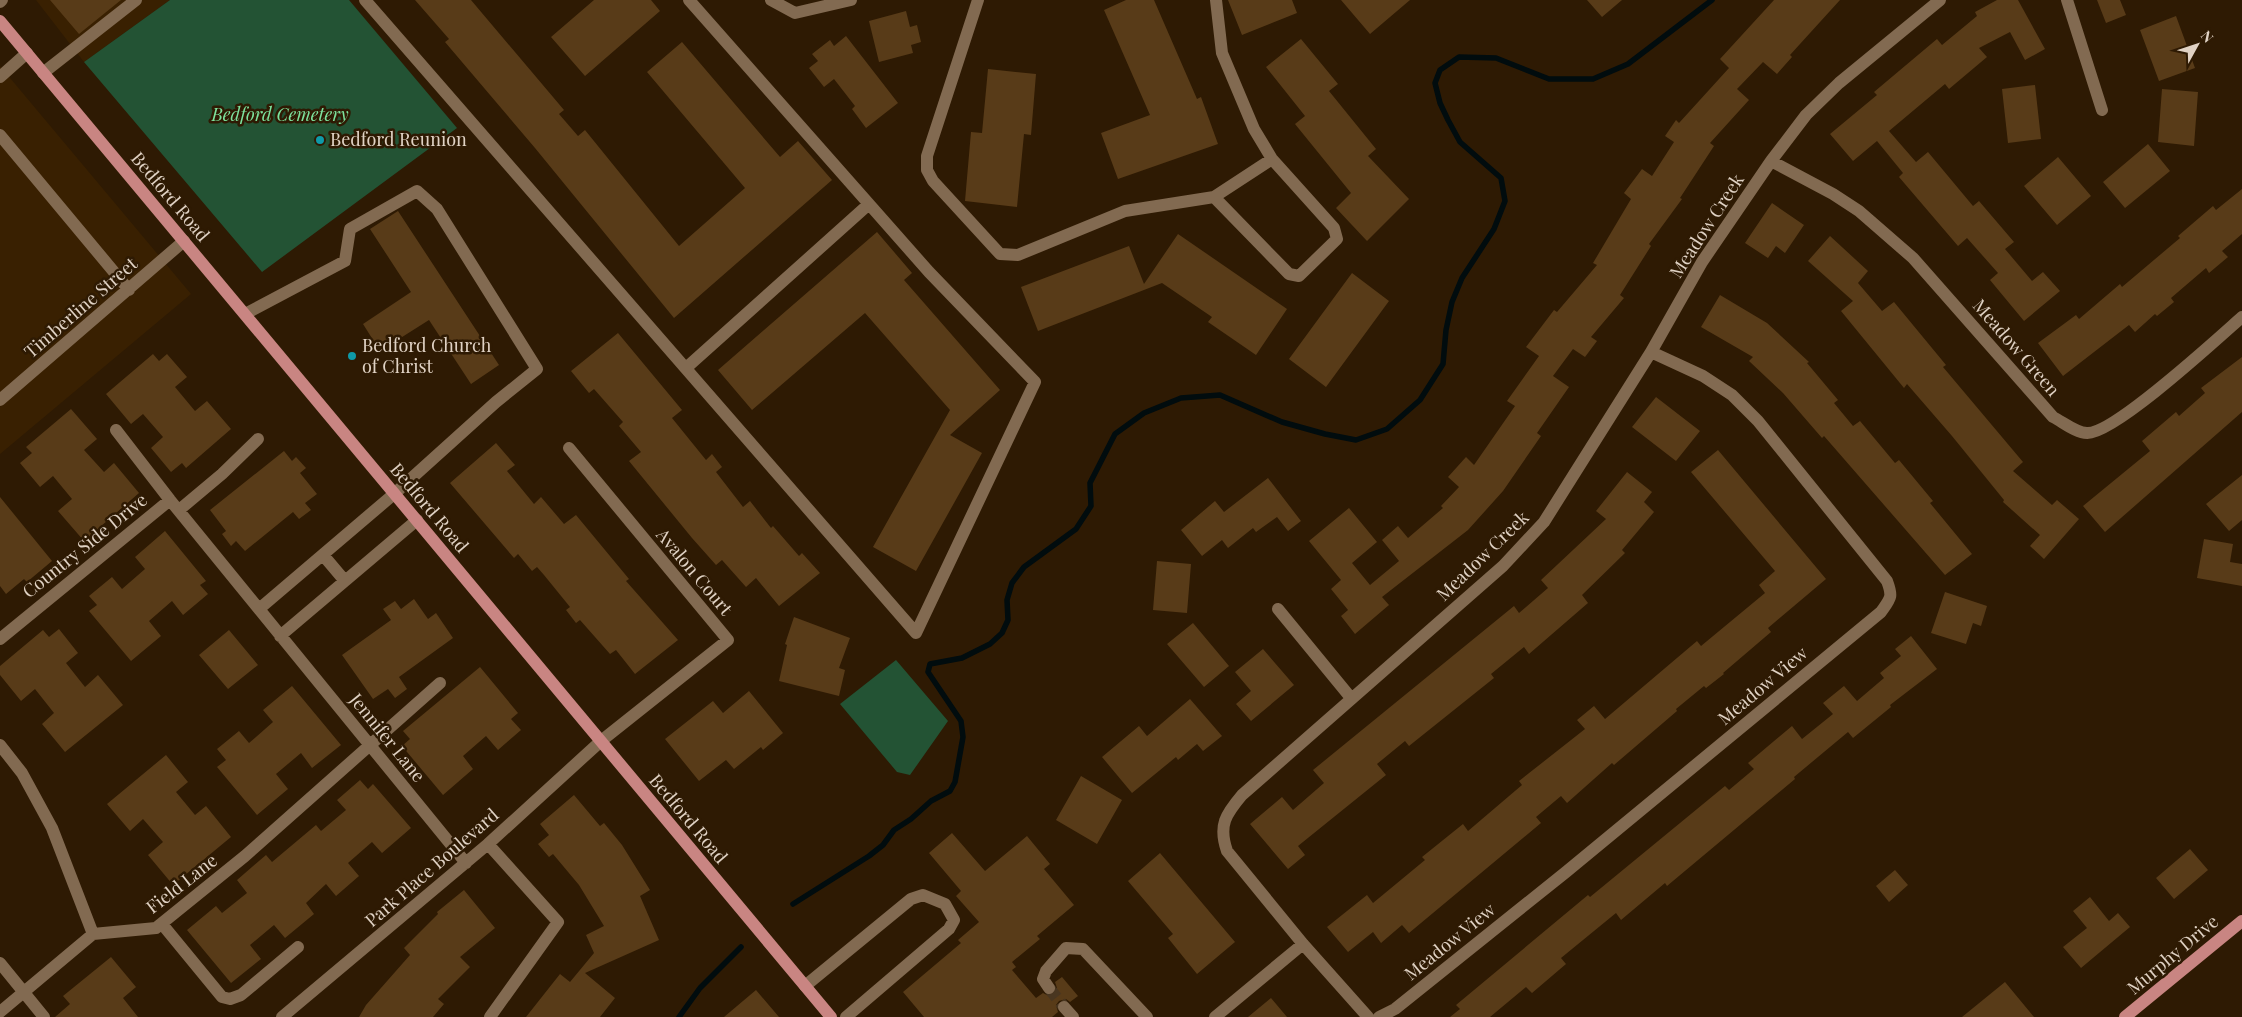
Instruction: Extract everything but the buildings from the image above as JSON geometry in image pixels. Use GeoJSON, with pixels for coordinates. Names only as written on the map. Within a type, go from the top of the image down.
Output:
{"type":"FeatureCollection","features":[{"type":"Feature","properties":{"kind":"main road","name":"Bedford Road"},"geometry":{"type":"LineString","coordinates":[[0,21],[831,1017]]}},
{"type":"Feature","properties":{"kind":"main road","name":"Murphy Drive"},"geometry":{"type":"LineString","coordinates":[[2125,1017],[2242,920]]}},
{"type":"Feature","properties":{"kind":"street"},"geometry":{"type":"LineString","coordinates":[[43,73],[136,0]]}},
{"type":"Feature","properties":{"kind":"street"},"geometry":{"type":"LineString","coordinates":[[365,0],[916,633],[1034,382],[929,272],[689,0]]}},
{"type":"Feature","properties":{"kind":"street"},"geometry":{"type":"LineString","coordinates":[[771,0],[795,13],[851,0]]}},
{"type":"Feature","properties":{"kind":"street"},"geometry":{"type":"LineString","coordinates":[[978,0],[927,156],[927,170],[934,181],[1000,254],[1018,255],[1125,211],[1214,197],[1272,159]]}},
{"type":"Feature","properties":{"kind":"street"},"geometry":{"type":"LineString","coordinates":[[1214,197],[1289,274],[1299,276],[1337,239],[1334,228],[1272,159],[1254,129],[1222,53],[1216,0]]}},
{"type":"Feature","properties":{"kind":"street","name":"Meadow Creek"},"geometry":{"type":"LineString","coordinates":[[1303,944],[1227,851],[1222,838],[1225,815],[1242,794],[1503,566],[1544,522],[1651,352],[1702,262],[1770,161],[1806,115],[1839,83],[1940,0]]}},
{"type":"Feature","properties":{"kind":"street"},"geometry":{"type":"LineString","coordinates":[[2067,0],[2102,110]]}},
{"type":"Feature","properties":{"kind":"street"},"geometry":{"type":"LineString","coordinates":[[0,77],[27,53]]}},
{"type":"Feature","properties":{"kind":"street"},"geometry":{"type":"LineString","coordinates":[[0,135],[129,290]]}},
{"type":"Feature","properties":{"kind":"street","name":"Meadow Green"},"geometry":{"type":"LineString","coordinates":[[1770,161],[1833,194],[1859,211],[1913,258],[2053,417],[2080,432],[2089,434],[2110,425],[2140,403],[2242,317]]}},
{"type":"Feature","properties":{"kind":"street"},"geometry":{"type":"LineString","coordinates":[[245,314],[345,261],[350,229],[417,191],[437,209],[537,369],[496,402],[394,494],[259,609]]}},
{"type":"Feature","properties":{"kind":"street"},"geometry":{"type":"LineString","coordinates":[[686,368],[869,204]]}},
{"type":"Feature","properties":{"kind":"street","name":"Timberline Street"},"geometry":{"type":"LineString","coordinates":[[0,400],[184,241]]}},
{"type":"Feature","properties":{"kind":"street","name":"Meadow View"},"geometry":{"type":"LineString","coordinates":[[1379,1017],[1394,1009],[1566,872],[1881,612],[1890,600],[1892,593],[1887,581],[1758,421],[1732,395],[1703,376],[1651,352]]}},
{"type":"Feature","properties":{"kind":"street","name":"Jennifer Lane"},"geometry":{"type":"LineString","coordinates":[[116,430],[178,510],[466,863]]}},
{"type":"Feature","properties":{"kind":"street"},"geometry":{"type":"LineString","coordinates":[[178,510],[222,474],[258,439]]}},
{"type":"Feature","properties":{"kind":"street","name":"Avalon Court"},"geometry":{"type":"LineString","coordinates":[[569,448],[728,640],[601,741]]}},
{"type":"Feature","properties":{"kind":"street","name":"Country Side Drive"},"geometry":{"type":"LineString","coordinates":[[0,639],[170,500]]}},
{"type":"Feature","properties":{"kind":"street"},"geometry":{"type":"LineString","coordinates":[[280,636],[416,520]]}},
{"type":"Feature","properties":{"kind":"street"},"geometry":{"type":"LineString","coordinates":[[323,555],[345,581]]}},
{"type":"Feature","properties":{"kind":"street"},"geometry":{"type":"LineString","coordinates":[[1278,609],[1352,698]]}},
{"type":"Feature","properties":{"kind":"street","name":"Field Lane"},"geometry":{"type":"LineString","coordinates":[[93,934],[156,928],[162,924],[245,856],[440,683]]}},
{"type":"Feature","properties":{"kind":"street","name":"Park Place Boulevard"},"geometry":{"type":"LineString","coordinates":[[282,1017],[488,844],[601,741]]}},
{"type":"Feature","properties":{"kind":"street"},"geometry":{"type":"LineString","coordinates":[[0,745],[22,773],[52,828],[93,934],[0,1012]]}},
{"type":"Feature","properties":{"kind":"street"},"geometry":{"type":"LineString","coordinates":[[488,844],[558,922],[490,1017]]}},
{"type":"Feature","properties":{"kind":"street"},"geometry":{"type":"LineString","coordinates":[[805,986],[911,899],[923,895],[945,904],[954,920],[949,929],[846,1017]]}},
{"type":"Feature","properties":{"kind":"street"},"geometry":{"type":"LineString","coordinates":[[162,924],[212,986],[222,997],[230,999],[241,995],[298,947]]}},
{"type":"Feature","properties":{"kind":"street"},"geometry":{"type":"LineString","coordinates":[[1215,1017],[1303,944],[1368,1017]]}},
{"type":"Feature","properties":{"kind":"street"},"geometry":{"type":"LineString","coordinates":[[1049,988],[1044,978],[1046,970],[1066,948],[1083,949],[1147,1017]]}},
{"type":"Feature","properties":{"kind":"street"},"geometry":{"type":"LineString","coordinates":[[0,963],[44,1017]]}},
{"type":"Feature","properties":{"kind":"street"},"geometry":{"type":"LineString","coordinates":[[1064,1007],[1073,1017]]}},
{"type":"Feature","properties":{"kind":"shaded area"},"geometry":{"type":"Polygon","coordinates":[[[36,0],[170,0],[84,62],[36,0]]]}},
{"type":"Feature","properties":{"kind":"shaded area"},"geometry":{"type":"Polygon","coordinates":[[[0,66],[191,294],[0,454],[0,66]]]}},
{"type":"Feature","properties":{"kind":"green space","name":"Bedford Cemetery"},"geometry":{"type":"Polygon","coordinates":[[[170,0],[349,0],[457,128],[262,272],[84,62],[170,0]]]}},
{"type":"Feature","properties":{"kind":"green space"},"geometry":{"type":"Polygon","coordinates":[[[896,660],[948,721],[910,775],[897,772],[840,704],[896,660]]]}},
{"type":"Feature","properties":{"kind":"waterway"},"geometry":{"type":"LineString","coordinates":[[793,904],[869,856],[883,845],[894,830],[911,819],[931,801],[950,791],[955,782],[963,737],[961,721],[928,672],[930,664],[962,658],[990,644],[1002,633],[1008,620],[1007,600],[1012,583],[1024,567],[1076,529],[1091,506],[1090,483],[1115,434],[1144,413],[1181,398],[1220,395],[1282,422],[1356,440],[1387,429],[1420,400],[1443,364],[1446,330],[1452,302],[1462,278],[1494,229],[1505,201],[1501,178],[1460,142],[1448,120],[1440,103],[1435,83],[1440,70],[1459,57],[1496,58],[1549,79],[1593,79],[1628,64],[1712,0]]}},
{"type":"Feature","properties":{"kind":"waterway"},"geometry":{"type":"LineString","coordinates":[[679,1017],[700,988],[741,947]]}},
{"type":"Feature","properties":{"kind":"tunnel"},"geometry":{"type":"LineString","coordinates":[[1049,988],[1064,1007]]}},
{"type":"Feature","properties":{"kind":"place","name":"Bedford Reunion"},"geometry":{"type":"Point","coordinates":[320,140]}},
{"type":"Feature","properties":{"kind":"place","name":"Bedford Church of Christ"},"geometry":{"type":"Point","coordinates":[352,356]}}]}
